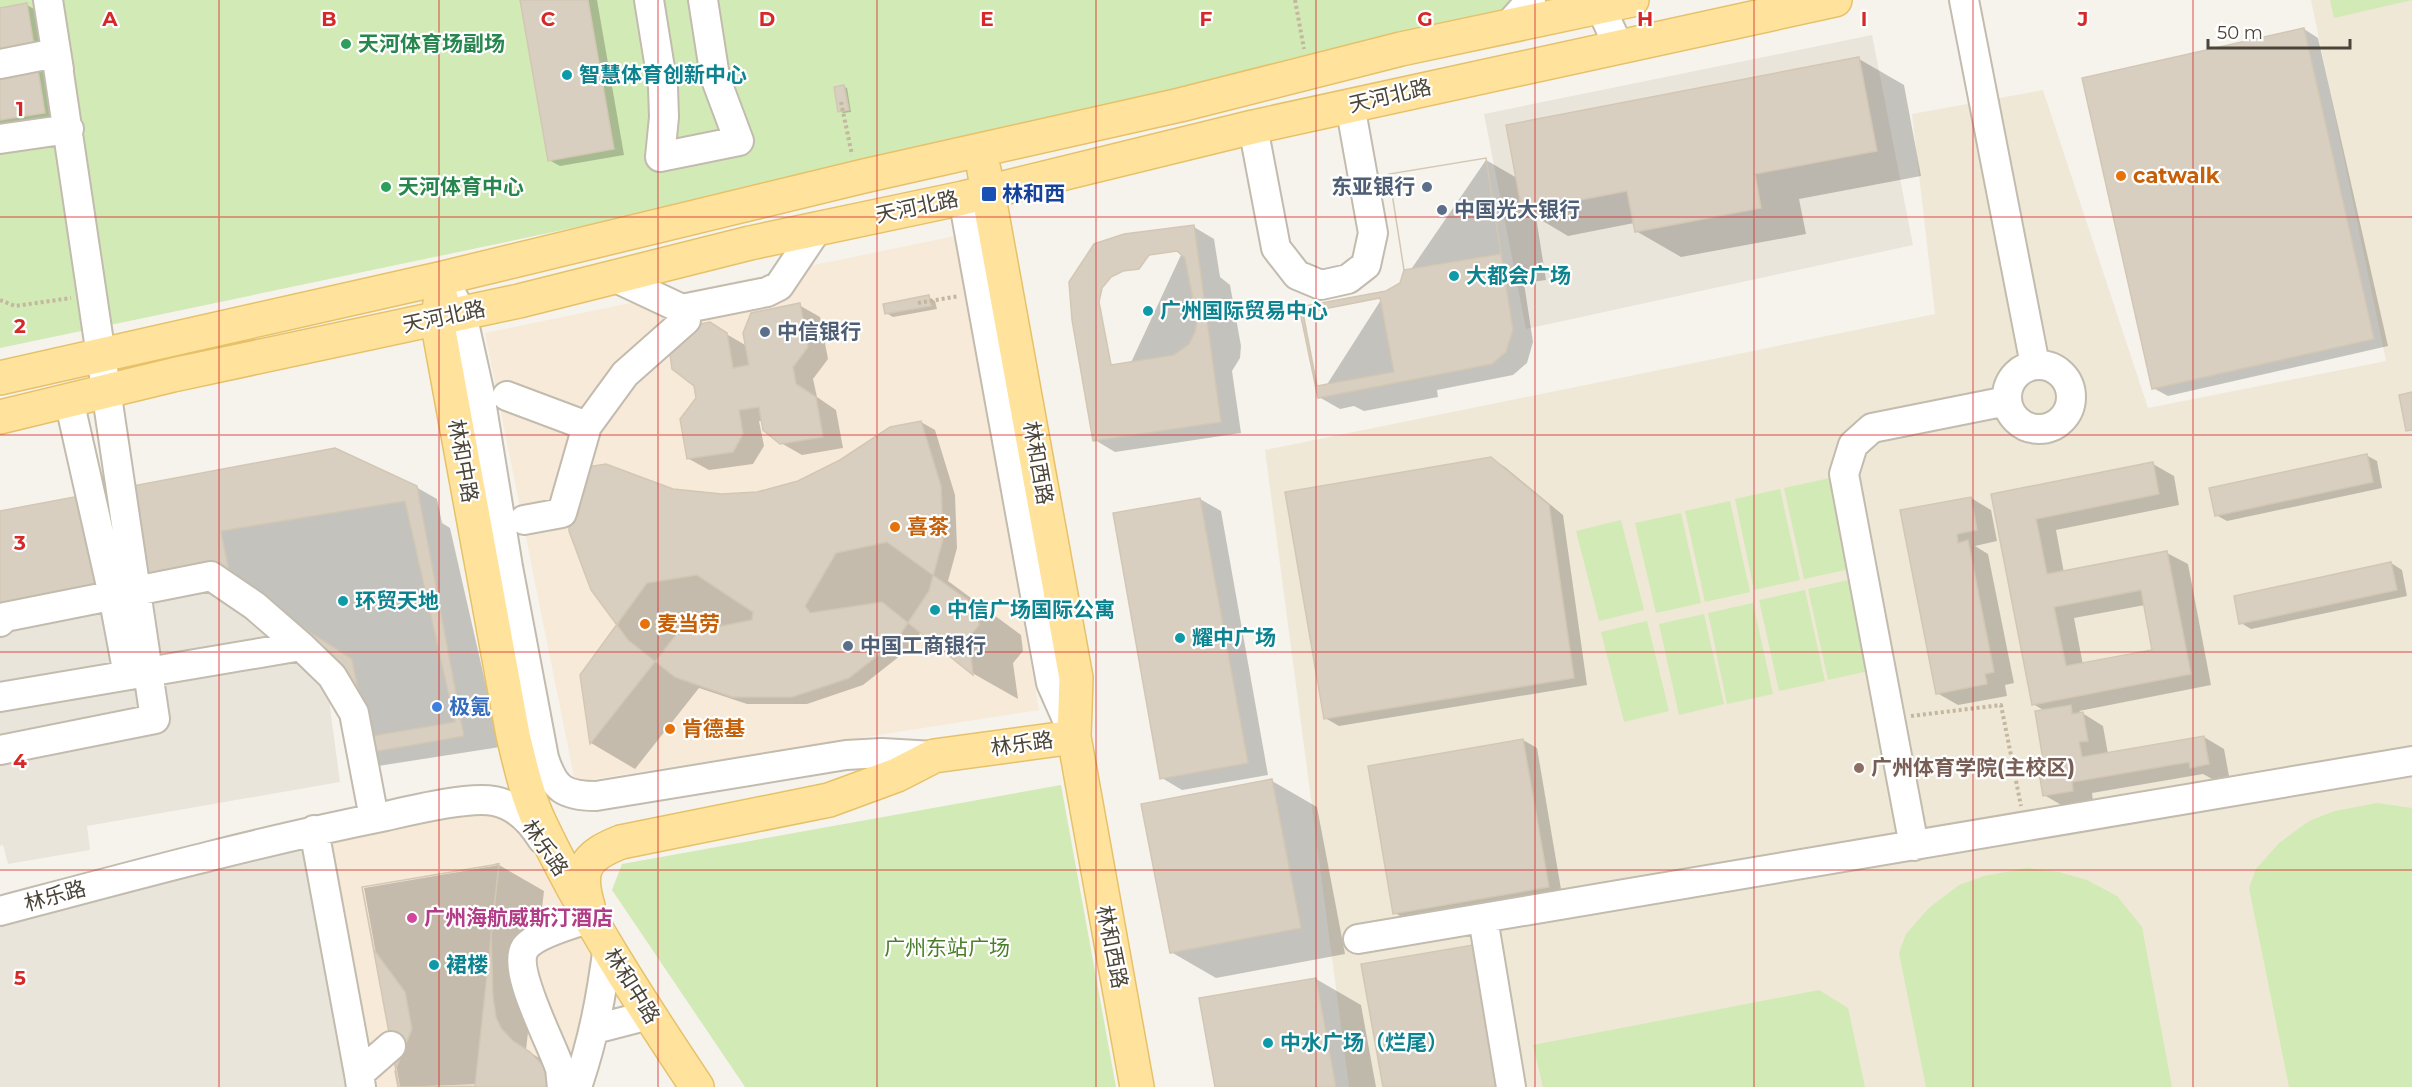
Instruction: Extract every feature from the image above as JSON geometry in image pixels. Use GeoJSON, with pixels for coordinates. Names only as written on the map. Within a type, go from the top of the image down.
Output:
{"type":"FeatureCollection","features":[{"type":"Feature","properties":{"kind":"main road","name":"天河北路"},"geometry":{"type":"LineString","coordinates":[[0,417],[312,344],[450,317],[818,228],[976,194],[1253,127],[1619,47],[1753,9],[1835,0]]}},
{"type":"Feature","properties":{"kind":"main road","name":"天河北路"},"geometry":{"type":"LineString","coordinates":[[0,378],[443,278],[980,149],[1188,103],[1383,54],[1613,2]]}},
{"type":"Feature","properties":{"kind":"main road","name":"林和西路"},"geometry":{"type":"LineString","coordinates":[[980,149],[976,194],[1076,678],[1074,737],[1137,1087]]}},
{"type":"Feature","properties":{"kind":"main road","name":"林和中路"},"geometry":{"type":"LineString","coordinates":[[443,278],[515,745],[540,822],[591,918],[649,1015],[698,1087]]}},
{"type":"Feature","properties":{"kind":"main road","name":"林乐路"},"geometry":{"type":"LineString","coordinates":[[591,918],[582,885],[582,875],[594,856],[621,842],[828,800],[897,775],[933,756],[1074,737]]}},
{"type":"Feature","properties":{"kind":"street"},"geometry":{"type":"LineString","coordinates":[[0,750],[155,719],[48,0]]}},
{"type":"Feature","properties":{"kind":"street"},"geometry":{"type":"LineString","coordinates":[[649,0],[663,87],[664,117],[660,157],[739,141],[715,78],[703,0]]}},
{"type":"Feature","properties":{"kind":"street"},"geometry":{"type":"LineString","coordinates":[[1507,27],[1531,0]]}},
{"type":"Feature","properties":{"kind":"street"},"geometry":{"type":"LineString","coordinates":[[1964,0],[2035,365]]}},
{"type":"Feature","properties":{"kind":"street"},"geometry":{"type":"LineString","coordinates":[[1613,2],[1619,47]]}},
{"type":"Feature","properties":{"kind":"street"},"geometry":{"type":"LineString","coordinates":[[0,63],[56,53]]}},
{"type":"Feature","properties":{"kind":"street"},"geometry":{"type":"LineString","coordinates":[[56,53],[106,354]]}},
{"type":"Feature","properties":{"kind":"street"},"geometry":{"type":"LineString","coordinates":[[1253,127],[1276,248],[1298,275],[1321,285],[1348,279],[1366,265],[1373,233],[1350,105]]}},
{"type":"Feature","properties":{"kind":"street"},"geometry":{"type":"LineString","coordinates":[[0,139],[69,129]]}},
{"type":"Feature","properties":{"kind":"street"},"geometry":{"type":"LineString","coordinates":[[615,278],[682,309],[767,292],[779,286],[818,228]]}},
{"type":"Feature","properties":{"kind":"street","name":"林和中路"},"geometry":{"type":"LineString","coordinates":[[450,317],[480,395],[508,567],[544,758]]}},
{"type":"Feature","properties":{"kind":"street"},"geometry":{"type":"LineString","coordinates":[[524,520],[562,513],[586,426],[625,374],[686,320]]}},
{"type":"Feature","properties":{"kind":"street"},"geometry":{"type":"LineString","coordinates":[[2035,365],[2049,366],[2059,371],[2067,380],[2072,401],[2061,421],[2041,430],[2030,428],[2013,417],[2007,401],[2008,387],[2012,378],[2019,371],[2035,365]]}},
{"type":"Feature","properties":{"kind":"street"},"geometry":{"type":"LineString","coordinates":[[507,396],[586,426]]}},
{"type":"Feature","properties":{"kind":"street"},"geometry":{"type":"LineString","coordinates":[[69,400],[113,595],[128,675]]}},
{"type":"Feature","properties":{"kind":"street"},"geometry":{"type":"LineString","coordinates":[[1914,846],[1844,474],[1854,445],[1872,428],[2007,401]]}},
{"type":"Feature","properties":{"kind":"street"},"geometry":{"type":"LineString","coordinates":[[0,622],[5,617],[211,576],[255,606],[332,676],[354,713],[374,818]]}},
{"type":"Feature","properties":{"kind":"street"},"geometry":{"type":"LineString","coordinates":[[0,697],[301,646]]}},
{"type":"Feature","properties":{"kind":"street","name":"林乐路"},"geometry":{"type":"LineString","coordinates":[[544,758],[553,782],[560,788],[571,794],[596,796],[846,755],[882,753],[933,756]]}},
{"type":"Feature","properties":{"kind":"street"},"geometry":{"type":"LineString","coordinates":[[1358,939],[2412,761]]}},
{"type":"Feature","properties":{"kind":"street","name":"林乐路"},"geometry":{"type":"LineString","coordinates":[[0,911],[314,830],[471,801],[494,801],[516,809],[534,825],[591,918]]}},
{"type":"Feature","properties":{"kind":"street"},"geometry":{"type":"LineString","coordinates":[[314,830],[360,1080]]}},
{"type":"Feature","properties":{"kind":"street"},"geometry":{"type":"LineString","coordinates":[[562,1087],[560,1069],[528,988],[520,958],[526,946],[537,939],[591,918]]}},
{"type":"Feature","properties":{"kind":"street"},"geometry":{"type":"LineString","coordinates":[[1483,918],[1511,1087]]}},
{"type":"Feature","properties":{"kind":"street"},"geometry":{"type":"LineString","coordinates":[[577,1087],[595,1029],[608,946]]}},
{"type":"Feature","properties":{"kind":"street"},"geometry":{"type":"LineString","coordinates":[[595,1029],[649,1015]]}},
{"type":"Feature","properties":{"kind":"street"},"geometry":{"type":"LineString","coordinates":[[360,1080],[392,1046]]}},
{"type":"Feature","properties":{"kind":"path"},"geometry":{"type":"LineString","coordinates":[[1295,0],[1306,59]]}},
{"type":"Feature","properties":{"kind":"path"},"geometry":{"type":"LineString","coordinates":[[841,102],[854,165]]}},
{"type":"Feature","properties":{"kind":"path"},"geometry":{"type":"LineString","coordinates":[[0,300],[15,306],[96,294]]}},
{"type":"Feature","properties":{"kind":"path"},"geometry":{"type":"LineString","coordinates":[[918,303],[962,296]]}},
{"type":"Feature","properties":{"kind":"path"},"geometry":{"type":"LineString","coordinates":[[1890,718],[2001,705],[2025,827]]}},
{"type":"Feature","properties":{"kind":"shaded area","name":"广州体育学院(主校区)"},"geometry":{"type":"Polygon","coordinates":[[[2311,0],[2412,0],[2412,1087],[1349,1087],[1265,450],[1935,314],[1912,114],[2043,90],[2148,408],[2386,361],[2311,0]]]}},
{"type":"Feature","properties":{"kind":"shaded area"},"geometry":{"type":"Polygon","coordinates":[[[1872,35],[1913,245],[1526,329],[1484,114],[1872,35]]]}},
{"type":"Feature","properties":{"kind":"shaded area"},"geometry":{"type":"Polygon","coordinates":[[[955,236],[1039,710],[575,782],[485,333],[955,236]]]}},
{"type":"Feature","properties":{"kind":"shaded area"},"geometry":{"type":"Polygon","coordinates":[[[205,590],[325,670],[340,782],[87,826],[90,850],[8,864],[3,845],[0,846],[0,634],[205,590]]]}},
{"type":"Feature","properties":{"kind":"shaded area"},"geometry":{"type":"Polygon","coordinates":[[[490,810],[517,821],[599,952],[573,1087],[352,1087],[306,841],[490,810]]]}},
{"type":"Feature","properties":{"kind":"shaded area"},"geometry":{"type":"Polygon","coordinates":[[[306,841],[352,1087],[0,1087],[0,921],[306,841]]]}},
{"type":"Feature","properties":{"kind":"green space","name":"天河体育中心"},"geometry":{"type":"Polygon","coordinates":[[[0,0],[1538,0],[1542,25],[0,348],[0,0]]]}},
{"type":"Feature","properties":{"kind":"green space"},"geometry":{"type":"Polygon","coordinates":[[[2330,0],[2412,0],[2334,18],[2330,0]]]}},
{"type":"Feature","properties":{"kind":"green space"},"geometry":{"type":"Polygon","coordinates":[[[1830,478],[1850,569],[1804,579],[1784,488],[1830,478]]]}},
{"type":"Feature","properties":{"kind":"green space"},"geometry":{"type":"Polygon","coordinates":[[[1780,489],[1800,580],[1754,590],[1735,499],[1780,489]]]}},
{"type":"Feature","properties":{"kind":"green space"},"geometry":{"type":"Polygon","coordinates":[[[1730,501],[1750,592],[1705,602],[1685,511],[1730,501]]]}},
{"type":"Feature","properties":{"kind":"green space"},"geometry":{"type":"Polygon","coordinates":[[[1681,513],[1701,603],[1656,613],[1635,523],[1681,513]]]}},
{"type":"Feature","properties":{"kind":"green space"},"geometry":{"type":"Polygon","coordinates":[[[1621,520],[1644,610],[1599,621],[1576,531],[1621,520]]]}},
{"type":"Feature","properties":{"kind":"green space"},"geometry":{"type":"Polygon","coordinates":[[[1853,579],[1873,670],[1828,680],[1808,589],[1853,579]]]}},
{"type":"Feature","properties":{"kind":"green space"},"geometry":{"type":"Polygon","coordinates":[[[1805,590],[1825,681],[1779,691],[1759,600],[1805,590]]]}},
{"type":"Feature","properties":{"kind":"green space"},"geometry":{"type":"Polygon","coordinates":[[[1753,603],[1773,694],[1727,704],[1708,613],[1753,603]]]}},
{"type":"Feature","properties":{"kind":"green space"},"geometry":{"type":"Polygon","coordinates":[[[1704,614],[1724,704],[1679,715],[1659,624],[1704,614]]]}},
{"type":"Feature","properties":{"kind":"green space"},"geometry":{"type":"Polygon","coordinates":[[[1647,621],[1669,711],[1624,722],[1601,632],[1647,621]]]}},
{"type":"Feature","properties":{"kind":"green space","name":"广州东站广场"},"geometry":{"type":"Polygon","coordinates":[[[1061,785],[1116,1087],[745,1087],[612,890],[622,864],[1061,785]]]}},
{"type":"Feature","properties":{"kind":"green space"},"geometry":{"type":"Polygon","coordinates":[[[2377,803],[2412,808],[2412,1087],[2289,1087],[2249,888],[2256,869],[2279,843],[2309,821],[2335,811],[2377,803]]]}},
{"type":"Feature","properties":{"kind":"green space"},"geometry":{"type":"Polygon","coordinates":[[[2027,868],[2059,872],[2087,880],[2117,896],[2142,927],[2172,1087],[1926,1087],[1899,953],[1906,934],[1929,908],[1959,885],[1984,876],[2027,868]]]}},
{"type":"Feature","properties":{"kind":"green space"},"geometry":{"type":"Polygon","coordinates":[[[1819,990],[1848,1008],[1865,1087],[1543,1087],[1533,1045],[1819,990]]]}},
{"type":"Feature","properties":{"kind":"building","name":"智慧体育创新中心"},"geometry":{"type":"Polygon","coordinates":[[[520,0],[588,0],[614,149],[548,161],[520,0]]]}},
{"type":"Feature","properties":{"kind":"building"},"geometry":{"type":"Polygon","coordinates":[[[27,3],[45,113],[0,120],[0,8],[27,3]]]}},
{"type":"Feature","properties":{"kind":"building"},"geometry":{"type":"Polygon","coordinates":[[[2304,28],[2374,339],[2152,389],[2082,78],[2304,28]]]}},
{"type":"Feature","properties":{"kind":"building"},"geometry":{"type":"Polygon","coordinates":[[[1859,57],[1877,151],[1755,174],[1761,208],[1635,232],[1627,191],[1522,211],[1506,125],[1859,57]]]}},
{"type":"Feature","properties":{"kind":"building"},"geometry":{"type":"Polygon","coordinates":[[[844,85],[849,110],[838,112],[834,87],[844,85]]]}},
{"type":"Feature","properties":{"kind":"building"},"geometry":{"type":"Polygon","coordinates":[[[1486,158],[1501,254],[1404,270],[1389,174],[1486,158]]]}},
{"type":"Feature","properties":{"kind":"building","name":"大都会广场"},"geometry":{"type":"Polygon","coordinates":[[[1486,158],[1513,330],[1506,352],[1492,364],[1318,398],[1299,307],[1386,291],[1400,283],[1404,270],[1389,174],[1486,158]]]}},
{"type":"Feature","properties":{"kind":"building","name":"广州国际贸易中心"},"geometry":{"type":"Polygon","coordinates":[[[1194,225],[1221,422],[1093,441],[1072,320],[1069,282],[1094,244],[1124,234],[1194,225]]]}},
{"type":"Feature","properties":{"kind":"building","name":"广州国际贸易中心"},"geometry":{"type":"Polygon","coordinates":[[[1177,251],[1185,258],[1197,320],[1195,332],[1189,344],[1174,355],[1111,365],[1099,302],[1102,288],[1111,277],[1123,271],[1139,269],[1149,255],[1177,251]]]}},
{"type":"Feature","properties":{"kind":"building"},"geometry":{"type":"Polygon","coordinates":[[[929,295],[931,306],[885,314],[883,304],[929,295]]]}},
{"type":"Feature","properties":{"kind":"building"},"geometry":{"type":"Polygon","coordinates":[[[1380,298],[1394,372],[1317,386],[1303,313],[1380,298]]]}},
{"type":"Feature","properties":{"kind":"building"},"geometry":{"type":"Polygon","coordinates":[[[800,303],[808,347],[793,367],[796,384],[816,397],[823,437],[780,444],[763,430],[759,407],[739,410],[743,434],[733,452],[687,459],[680,419],[696,398],[694,386],[672,369],[667,331],[710,322],[727,333],[733,368],[749,365],[743,333],[751,313],[800,303]]]}},
{"type":"Feature","properties":{"kind":"building"},"geometry":{"type":"Polygon","coordinates":[[[2412,392],[2412,430],[2406,431],[2399,395],[2412,392]]]}},
{"type":"Feature","properties":{"kind":"building"},"geometry":{"type":"Polygon","coordinates":[[[921,421],[941,486],[943,539],[929,591],[896,641],[849,678],[792,697],[732,697],[675,677],[628,640],[591,590],[569,531],[569,470],[606,464],[673,489],[722,494],[757,492],[798,481],[840,460],[890,427],[921,421]]]}},
{"type":"Feature","properties":{"kind":"building","name":"环贸天地"},"geometry":{"type":"Polygon","coordinates":[[[335,448],[417,486],[464,736],[356,755],[335,662],[211,576],[0,618],[0,511],[335,448]]]}},
{"type":"Feature","properties":{"kind":"building"},"geometry":{"type":"Polygon","coordinates":[[[2367,454],[2373,482],[2215,516],[2209,488],[2367,454]]]}},
{"type":"Feature","properties":{"kind":"building"},"geometry":{"type":"Polygon","coordinates":[[[1491,457],[1549,505],[1574,678],[1324,719],[1285,492],[1491,457]]]}},
{"type":"Feature","properties":{"kind":"building"},"geometry":{"type":"Polygon","coordinates":[[[2153,462],[2159,494],[2036,519],[2047,574],[2167,551],[2191,674],[2032,705],[1991,494],[2153,462]],[[2141,590],[2054,607],[2066,666],[2152,650],[2141,590]]]}},
{"type":"Feature","properties":{"kind":"building"},"geometry":{"type":"Polygon","coordinates":[[[1971,497],[1977,530],[1957,534],[1958,543],[1968,540],[1994,672],[1985,674],[1987,684],[1936,694],[1900,510],[1971,497]]]}},
{"type":"Feature","properties":{"kind":"building","name":"耀中广场"},"geometry":{"type":"Polygon","coordinates":[[[1200,498],[1248,763],[1160,779],[1113,513],[1200,498]]]}},
{"type":"Feature","properties":{"kind":"building"},"geometry":{"type":"Polygon","coordinates":[[[405,501],[455,722],[367,737],[352,659],[231,582],[221,531],[405,501]]]}},
{"type":"Feature","properties":{"kind":"building","name":"中信广场国际公寓"},"geometry":{"type":"Polygon","coordinates":[[[887,542],[977,607],[979,625],[969,637],[973,675],[882,602],[810,613],[805,606],[836,553],[887,542]]]}},
{"type":"Feature","properties":{"kind":"building"},"geometry":{"type":"Polygon","coordinates":[[[2391,562],[2397,590],[2239,624],[2234,596],[2391,562]]]}},
{"type":"Feature","properties":{"kind":"building"},"geometry":{"type":"Polygon","coordinates":[[[697,575],[753,612],[752,620],[676,635],[590,744],[580,675],[647,583],[697,575]]]}},
{"type":"Feature","properties":{"kind":"building"},"geometry":{"type":"Polygon","coordinates":[[[2071,705],[2072,714],[2083,712],[2088,741],[2079,742],[2082,757],[2204,736],[2209,764],[2190,768],[2189,762],[2072,782],[2073,791],[2043,796],[2037,761],[2043,760],[2035,711],[2071,705]]]}},
{"type":"Feature","properties":{"kind":"building"},"geometry":{"type":"Polygon","coordinates":[[[1523,739],[1549,887],[1393,914],[1368,766],[1523,739]]]}},
{"type":"Feature","properties":{"kind":"building"},"geometry":{"type":"Polygon","coordinates":[[[1272,779],[1301,928],[1170,953],[1141,804],[1272,779]]]}},
{"type":"Feature","properties":{"kind":"building","name":"裙楼"},"geometry":{"type":"Polygon","coordinates":[[[499,864],[475,1086],[398,1087],[395,1071],[412,1029],[405,992],[374,950],[362,887],[499,864]]]}},
{"type":"Feature","properties":{"kind":"building","name":"裙楼"},"geometry":{"type":"Polygon","coordinates":[[[499,864],[491,934],[496,1017],[501,1028],[513,1041],[530,1052],[548,1071],[551,1087],[399,1087],[362,887],[499,864]]]}},
{"type":"Feature","properties":{"kind":"building"},"geometry":{"type":"Polygon","coordinates":[[[1473,945],[1498,1087],[1383,1087],[1361,964],[1473,945]]]}},
{"type":"Feature","properties":{"kind":"building","name":"中水广场（烂尾）"},"geometry":{"type":"Polygon","coordinates":[[[1316,978],[1336,1087],[1215,1087],[1199,998],[1316,978]]]}},
{"type":"Feature","properties":{"kind":"place","name":"天河体育场副场"},"geometry":{"type":"Point","coordinates":[346,44]}},
{"type":"Feature","properties":{"kind":"place","name":"智慧体育创新中心"},"geometry":{"type":"Point","coordinates":[567,75]}},
{"type":"Feature","properties":{"kind":"place","name":"catwalk"},"geometry":{"type":"Point","coordinates":[2121,176]}},
{"type":"Feature","properties":{"kind":"place","name":"天河体育中心"},"geometry":{"type":"Point","coordinates":[386,187]}},
{"type":"Feature","properties":{"kind":"place","name":"东亚银行"},"geometry":{"type":"Point","coordinates":[1427,187]}},
{"type":"Feature","properties":{"kind":"place","name":"林和西"},"geometry":{"type":"Point","coordinates":[989,194]}},
{"type":"Feature","properties":{"kind":"place","name":"中国光大银行"},"geometry":{"type":"Point","coordinates":[1442,210]}},
{"type":"Feature","properties":{"kind":"place","name":"大都会广场"},"geometry":{"type":"Point","coordinates":[1454,276]}},
{"type":"Feature","properties":{"kind":"place","name":"广州国际贸易中心"},"geometry":{"type":"Point","coordinates":[1148,311]}},
{"type":"Feature","properties":{"kind":"place","name":"中信银行"},"geometry":{"type":"Point","coordinates":[765,332]}},
{"type":"Feature","properties":{"kind":"place","name":"喜茶"},"geometry":{"type":"Point","coordinates":[895,527]}},
{"type":"Feature","properties":{"kind":"place","name":"环贸天地"},"geometry":{"type":"Point","coordinates":[343,601]}},
{"type":"Feature","properties":{"kind":"place","name":"中信广场国际公寓"},"geometry":{"type":"Point","coordinates":[935,610]}},
{"type":"Feature","properties":{"kind":"place","name":"麦当劳"},"geometry":{"type":"Point","coordinates":[645,624]}},
{"type":"Feature","properties":{"kind":"place","name":"耀中广场"},"geometry":{"type":"Point","coordinates":[1180,638]}},
{"type":"Feature","properties":{"kind":"place","name":"中国工商银行"},"geometry":{"type":"Point","coordinates":[848,646]}},
{"type":"Feature","properties":{"kind":"place","name":"极氪"},"geometry":{"type":"Point","coordinates":[437,707]}},
{"type":"Feature","properties":{"kind":"place","name":"肯德基"},"geometry":{"type":"Point","coordinates":[670,729]}},
{"type":"Feature","properties":{"kind":"place","name":"广州体育学院(主校区)"},"geometry":{"type":"Point","coordinates":[1859,768]}},
{"type":"Feature","properties":{"kind":"place","name":"广州海航威斯汀酒店"},"geometry":{"type":"Point","coordinates":[412,918]}},
{"type":"Feature","properties":{"kind":"place","name":"裙楼"},"geometry":{"type":"Point","coordinates":[434,965]}},
{"type":"Feature","properties":{"kind":"place","name":"中水广场（烂尾）"},"geometry":{"type":"Point","coordinates":[1268,1043]}}]}
